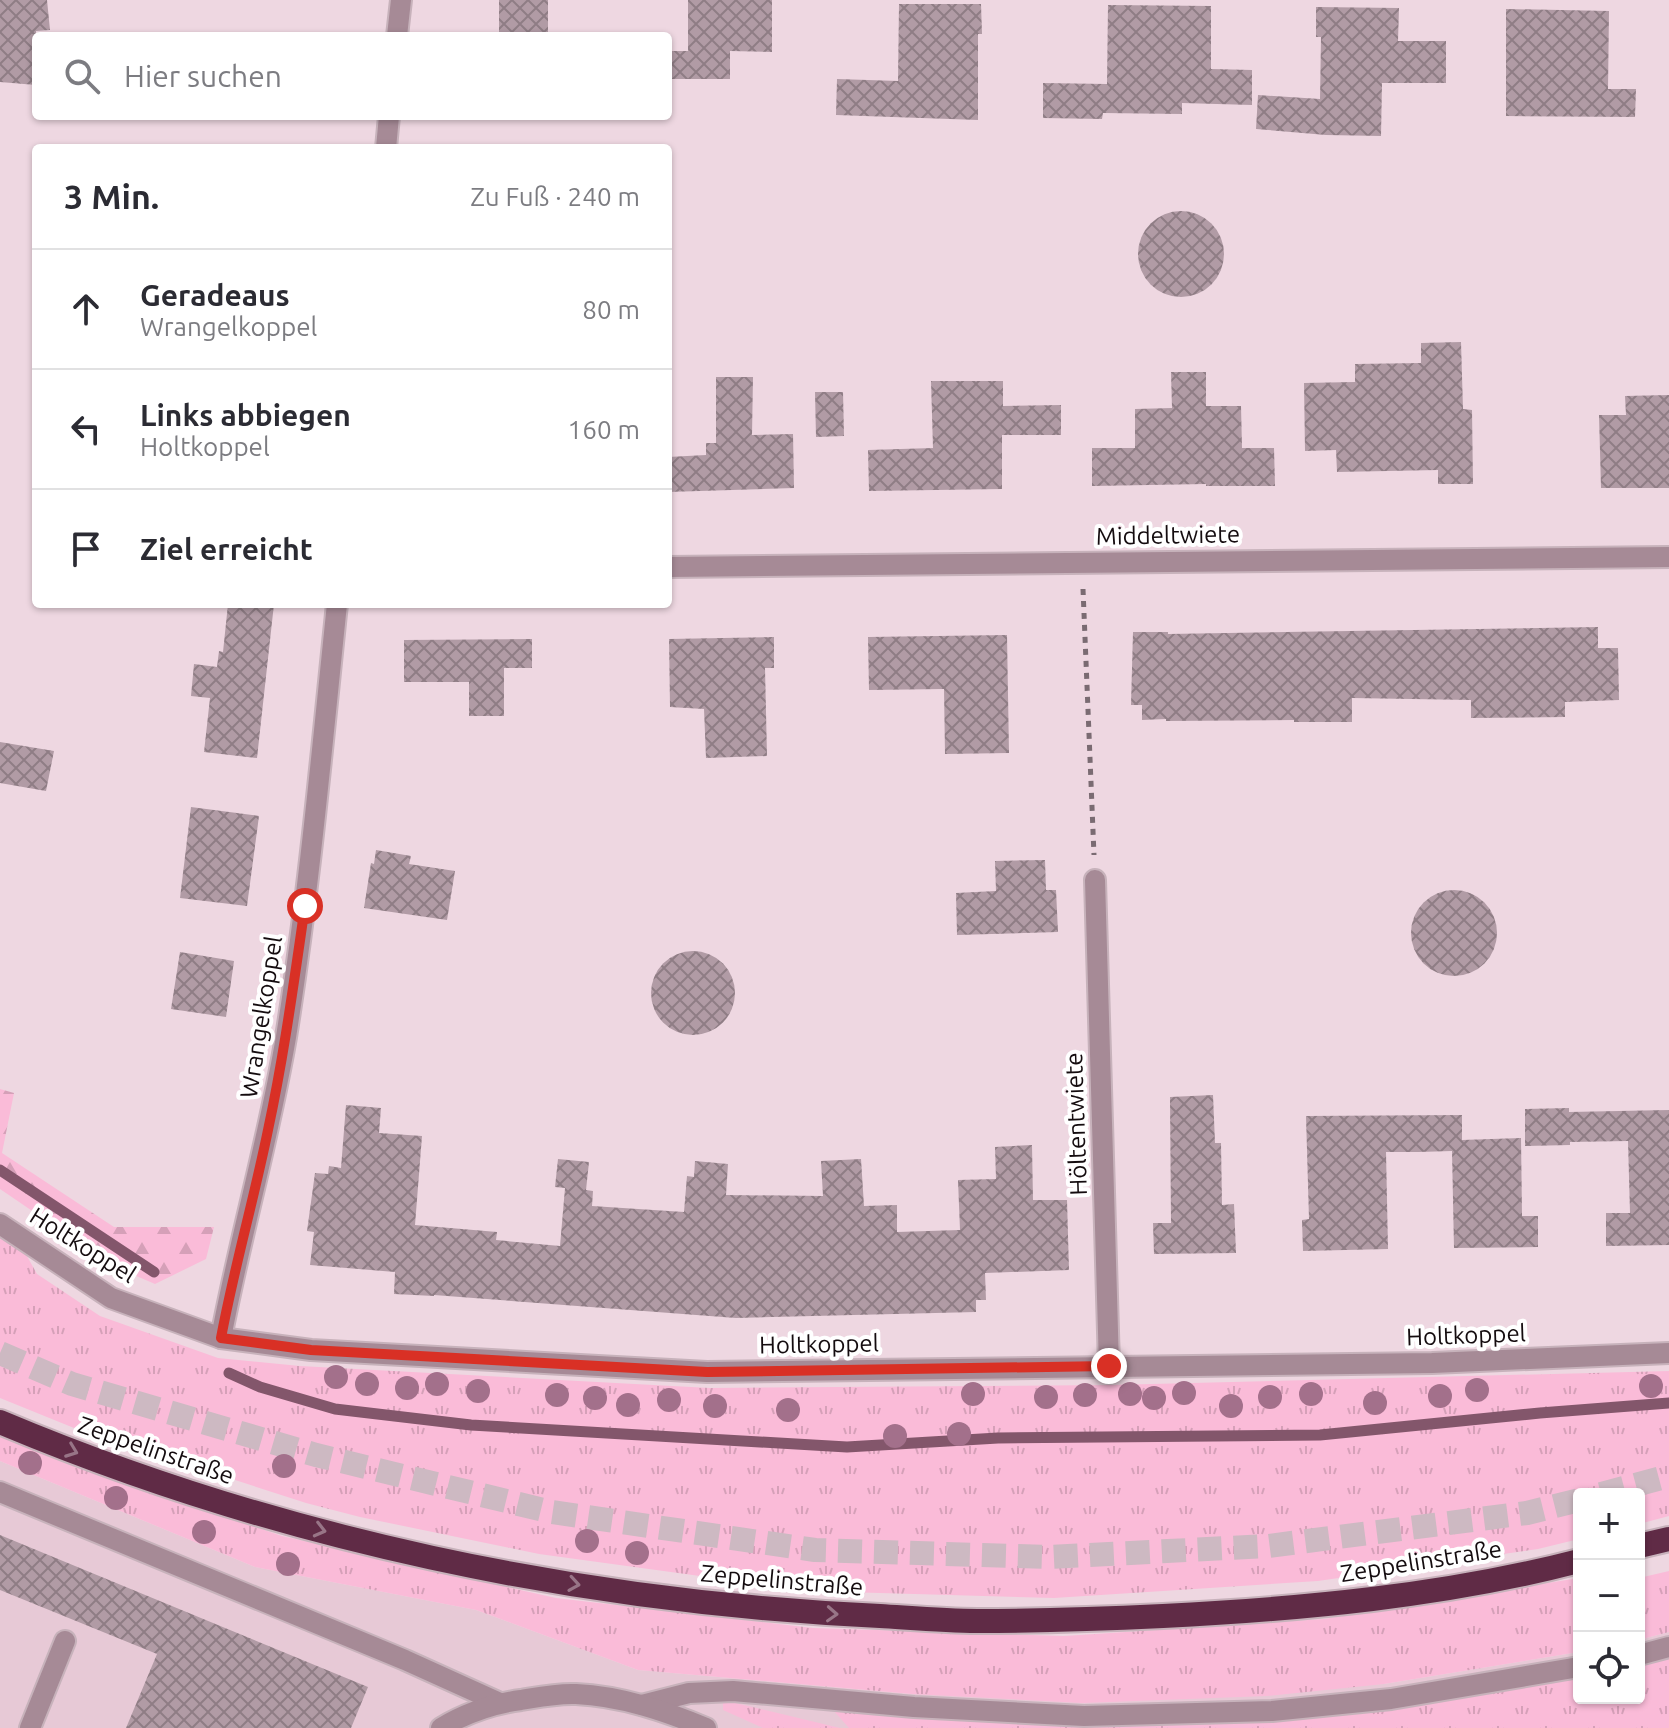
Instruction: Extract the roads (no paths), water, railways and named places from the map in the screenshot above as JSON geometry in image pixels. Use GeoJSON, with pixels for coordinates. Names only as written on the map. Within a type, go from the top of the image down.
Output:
{"type":"FeatureCollection","features":[{"type":"Feature","properties":{"kind":"highway","name":"Zeppelinstraße"},"geometry":{"type":"LineString","coordinates":[[0,1422],[122,1470],[211,1500],[415,1553],[614,1591],[799,1612],[975,1621],[1202,1614],[1384,1597],[1475,1583],[1573,1562]]}},
{"type":"Feature","properties":{"kind":"highway"},"geometry":{"type":"LineString","coordinates":[[1645,1545],[1669,1539]]}},
{"type":"Feature","properties":{"kind":"street"},"geometry":{"type":"LineString","coordinates":[[397,32],[401,0]]}},
{"type":"Feature","properties":{"kind":"street"},"geometry":{"type":"LineString","coordinates":[[386,144],[389,120]]}},
{"type":"Feature","properties":{"kind":"street","name":"Middeltwiete"},"geometry":{"type":"LineString","coordinates":[[672,567],[1669,557]]}},
{"type":"Feature","properties":{"kind":"street","name":"Wrangelkoppel"},"geometry":{"type":"LineString","coordinates":[[221,1338],[286,1038],[305,906],[337,608]]}},
{"type":"Feature","properties":{"kind":"street","name":"Höltentwiete"},"geometry":{"type":"LineString","coordinates":[[1095,880],[1109,1366]]}},
{"type":"Feature","properties":{"kind":"street","name":"Holtkoppel"},"geometry":{"type":"LineString","coordinates":[[0,1224],[111,1298],[221,1338],[311,1350],[707,1372],[1432,1363],[1669,1353]]}},
{"type":"Feature","properties":{"kind":"street"},"geometry":{"type":"LineString","coordinates":[[0,1492],[405,1660],[500,1703]]}},
{"type":"Feature","properties":{"kind":"street"},"geometry":{"type":"LineString","coordinates":[[30,1728],[65,1641]]}},
{"type":"Feature","properties":{"kind":"street"},"geometry":{"type":"LineString","coordinates":[[1645,1653],[1669,1647]]}},
{"type":"Feature","properties":{"kind":"street"},"geometry":{"type":"LineString","coordinates":[[642,1705],[689,1693],[733,1691],[914,1707],[1084,1716],[1272,1711],[1391,1699],[1573,1668]]}},
{"type":"Feature","properties":{"kind":"street"},"geometry":{"type":"LineString","coordinates":[[441,1728],[464,1714],[500,1703],[573,1693],[642,1705],[706,1728]]}},
{"type":"Feature","properties":{"kind":"waterway"},"geometry":{"type":"LineString","coordinates":[[0,1170],[154,1272]]}},
{"type":"Feature","properties":{"kind":"waterway"},"geometry":{"type":"LineString","coordinates":[[229,1373],[260,1387],[335,1409],[471,1425],[847,1447],[998,1438],[1320,1435],[1669,1403]]}},
{"type":"Feature","properties":{"kind":"tunnel"},"geometry":{"type":"LineString","coordinates":[[0,1353],[72,1384],[316,1455],[552,1512],[815,1550],[1049,1557],[1268,1546],[1527,1513],[1573,1502]]}},
{"type":"Feature","properties":{"kind":"tunnel"},"geometry":{"type":"LineString","coordinates":[[1624,1488],[1669,1476]]}}]}
